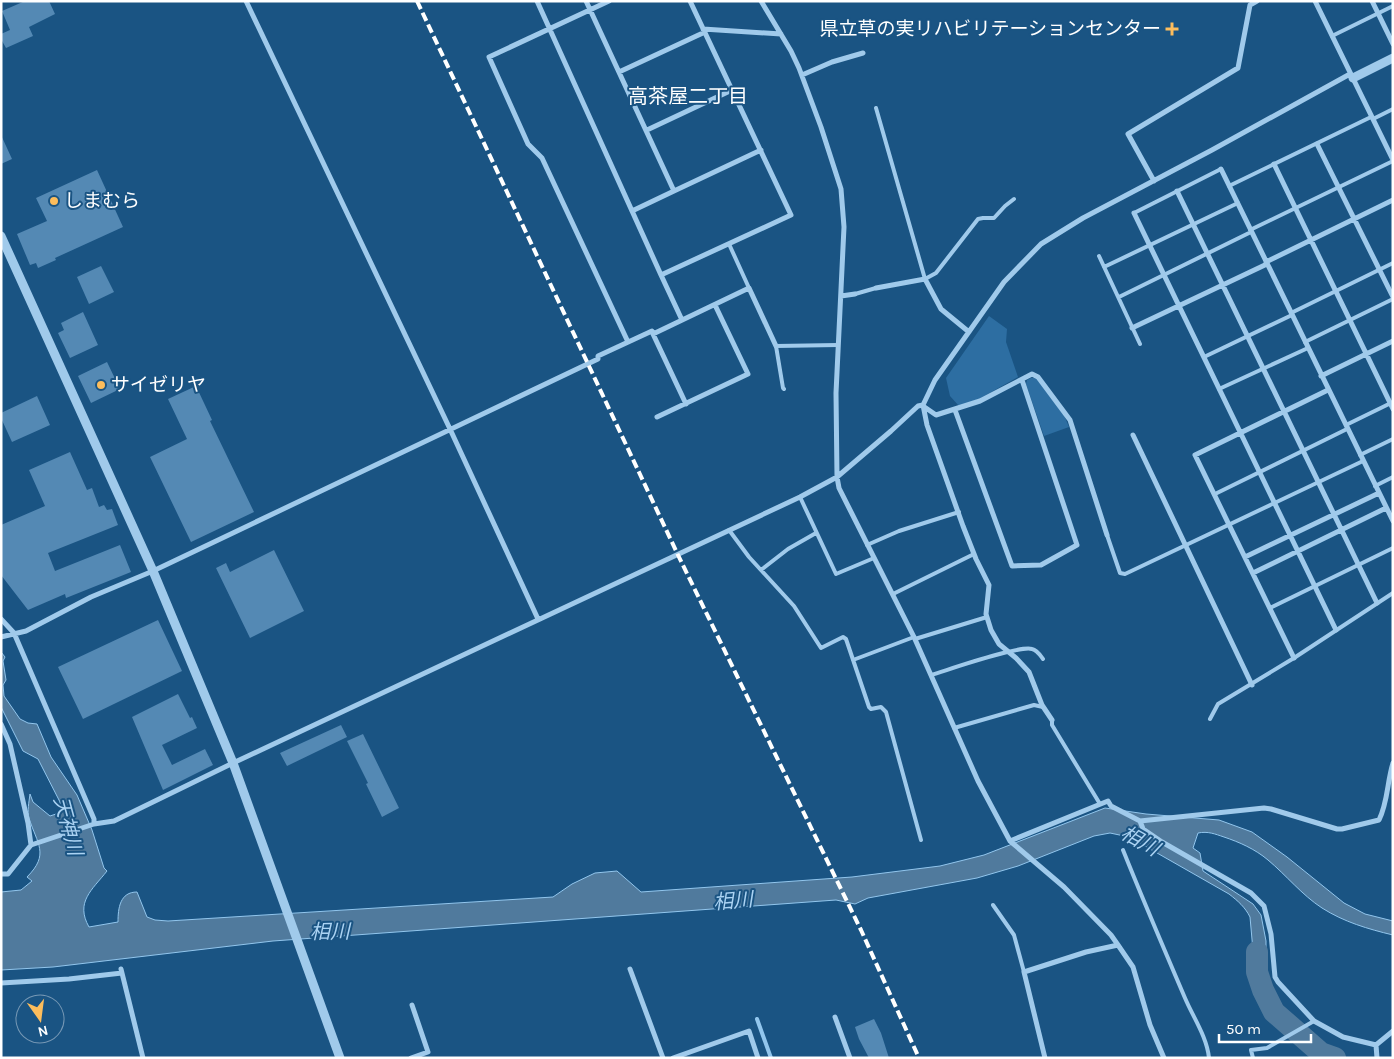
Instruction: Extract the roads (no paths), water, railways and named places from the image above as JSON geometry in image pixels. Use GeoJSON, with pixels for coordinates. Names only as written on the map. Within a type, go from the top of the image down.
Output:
{"type":"FeatureCollection","features":[{"type":"Feature","properties":{"kind":"street"},"geometry":{"type":"LineString","coordinates":[[246,1],[450,429],[538,619]]}},
{"type":"Feature","properties":{"kind":"street"},"geometry":{"type":"LineString","coordinates":[[537,1],[682,320]]}},
{"type":"Feature","properties":{"kind":"street"},"geometry":{"type":"LineString","coordinates":[[586,1],[648,130],[674,191]]}},
{"type":"Feature","properties":{"kind":"street"},"geometry":{"type":"LineString","coordinates":[[609,1],[489,58],[528,144],[542,158],[628,342]]}},
{"type":"Feature","properties":{"kind":"street"},"geometry":{"type":"LineString","coordinates":[[661,275],[791,215],[690,1]]}},
{"type":"Feature","properties":{"kind":"street"},"geometry":{"type":"LineString","coordinates":[[762,1],[802,75],[819,119],[841,189],[844,227],[836,393],[836,477],[838,488],[915,638],[978,781],[1010,841],[1040,868],[1064,886],[1111,935],[1134,967],[1150,1025],[1164,1058]]}},
{"type":"Feature","properties":{"kind":"street"},"geometry":{"type":"LineString","coordinates":[[1154,181],[1128,134],[1238,68],[1250,5],[1257,1]]}},
{"type":"Feature","properties":{"kind":"street"},"geometry":{"type":"LineString","coordinates":[[1315,1],[1392,158]]}},
{"type":"Feature","properties":{"kind":"street"},"geometry":{"type":"LineString","coordinates":[[1372,1],[1393,44]]}},
{"type":"Feature","properties":{"kind":"street"},"geometry":{"type":"LineString","coordinates":[[619,72],[704,30],[781,34]]}},
{"type":"Feature","properties":{"kind":"street"},"geometry":{"type":"LineString","coordinates":[[802,75],[832,62],[863,54]]}},
{"type":"Feature","properties":{"kind":"street"},"geometry":{"type":"LineString","coordinates":[[1052,720],[1043,707],[1029,672],[999,644],[990,630],[987,617],[989,585],[974,554],[928,425],[923,405],[935,380],[1004,282],[1041,244],[1083,218],[1351,76],[1393,58]]}},
{"type":"Feature","properties":{"kind":"street"},"geometry":{"type":"LineString","coordinates":[[648,130],[732,90]]}},
{"type":"Feature","properties":{"kind":"street"},"geometry":{"type":"LineString","coordinates":[[1317,144],[1393,298]]}},
{"type":"Feature","properties":{"kind":"street"},"geometry":{"type":"LineString","coordinates":[[632,211],[761,150]]}},
{"type":"Feature","properties":{"kind":"street"},"geometry":{"type":"LineString","coordinates":[[1274,164],[1392,404]]}},
{"type":"Feature","properties":{"kind":"street"},"geometry":{"type":"LineString","coordinates":[[1221,169],[1392,519]]}},
{"type":"Feature","properties":{"kind":"street"},"geometry":{"type":"LineString","coordinates":[[1177,191],[1377,603]]}},
{"type":"Feature","properties":{"kind":"street"},"geometry":{"type":"LineString","coordinates":[[1132,328],[1179,307],[1393,200]]}},
{"type":"Feature","properties":{"kind":"street"},"geometry":{"type":"LineString","coordinates":[[1134,213],[1336,630]]}},
{"type":"Feature","properties":{"kind":"street"},"geometry":{"type":"LineString","coordinates":[[1,236],[153,571],[233,763],[340,1058]]}},
{"type":"Feature","properties":{"kind":"street"},"geometry":{"type":"LineString","coordinates":[[876,288],[925,279],[941,309],[969,332]]}},
{"type":"Feature","properties":{"kind":"street"},"geometry":{"type":"LineString","coordinates":[[653,334],[749,288],[776,346]]}},
{"type":"Feature","properties":{"kind":"street"},"geometry":{"type":"LineString","coordinates":[[841,296],[855,294]]}},
{"type":"Feature","properties":{"kind":"street"},"geometry":{"type":"LineString","coordinates":[[658,417],[748,374],[715,305]]}},
{"type":"Feature","properties":{"kind":"street"},"geometry":{"type":"LineString","coordinates":[[4,636],[26,631],[91,597],[153,571],[598,359],[598,356],[652,331],[686,404]]}},
{"type":"Feature","properties":{"kind":"street"},"geometry":{"type":"LineString","coordinates":[[1321,376],[1393,341]]}},
{"type":"Feature","properties":{"kind":"street"},"geometry":{"type":"LineString","coordinates":[[923,405],[936,415],[980,401],[1032,374],[1038,377],[1067,414],[1107,535]]}},
{"type":"Feature","properties":{"kind":"street"},"geometry":{"type":"LineString","coordinates":[[955,410],[1012,566],[1041,565],[1078,545],[1022,380]]}},
{"type":"Feature","properties":{"kind":"street"},"geometry":{"type":"LineString","coordinates":[[1294,658],[1195,455],[1328,390]]}},
{"type":"Feature","properties":{"kind":"street"},"geometry":{"type":"LineString","coordinates":[[1,874],[8,874],[31,845],[94,824],[114,822],[233,763],[800,497],[836,477],[892,431],[918,406],[923,405]]}},
{"type":"Feature","properties":{"kind":"street"},"geometry":{"type":"LineString","coordinates":[[1133,436],[1252,685]]}},
{"type":"Feature","properties":{"kind":"street"},"geometry":{"type":"LineString","coordinates":[[1245,557],[1379,493]]}},
{"type":"Feature","properties":{"kind":"street"},"geometry":{"type":"LineString","coordinates":[[1253,573],[1386,508]]}},
{"type":"Feature","properties":{"kind":"street"},"geometry":{"type":"LineString","coordinates":[[1,619],[14,633],[77,778],[94,819],[94,824]]}},
{"type":"Feature","properties":{"kind":"street"},"geometry":{"type":"LineString","coordinates":[[1,724],[10,744],[28,823],[31,845]]}},
{"type":"Feature","properties":{"kind":"street"},"geometry":{"type":"LineString","coordinates":[[1010,841],[1108,801],[1111,806],[1140,821],[1264,808],[1342,829],[1355,824],[1379,820],[1383,811],[1393,763]]}},
{"type":"Feature","properties":{"kind":"street"},"geometry":{"type":"LineString","coordinates":[[1140,821],[1143,829],[1251,893],[1264,906],[1270,934],[1275,976],[1278,982],[1314,1021],[1342,1037],[1376,1045]]}},
{"type":"Feature","properties":{"kind":"street"},"geometry":{"type":"LineString","coordinates":[[1045,1058],[1024,972],[1086,952],[1118,945]]}},
{"type":"Feature","properties":{"kind":"street"},"geometry":{"type":"LineString","coordinates":[[630,969],[663,1058]]}},
{"type":"Feature","properties":{"kind":"street"},"geometry":{"type":"LineString","coordinates":[[1,983],[69,979],[121,971],[143,1058]]}},
{"type":"Feature","properties":{"kind":"street"},"geometry":{"type":"LineString","coordinates":[[411,1058],[428,1052],[412,1005]]}},
{"type":"Feature","properties":{"kind":"street"},"geometry":{"type":"LineString","coordinates":[[835,1017],[850,1058]]}},
{"type":"Feature","properties":{"kind":"street"},"geometry":{"type":"LineString","coordinates":[[673,1058],[749,1031],[758,1058]]}},
{"type":"Feature","properties":{"kind":"street"},"geometry":{"type":"LineString","coordinates":[[1376,1045],[1393,1031]]}},
{"type":"Feature","properties":{"kind":"street"},"geometry":{"type":"LineString","coordinates":[[1376,1045],[1377,1058]]}},
{"type":"Feature","properties":{"kind":"lane"},"geometry":{"type":"LineString","coordinates":[[1332,36],[1393,6]]}},
{"type":"Feature","properties":{"kind":"lane"},"geometry":{"type":"LineString","coordinates":[[876,108],[925,279],[936,273],[978,219],[994,218],[1014,199]]}},
{"type":"Feature","properties":{"kind":"lane"},"geometry":{"type":"LineString","coordinates":[[1230,186],[1393,109]]}},
{"type":"Feature","properties":{"kind":"lane"},"geometry":{"type":"LineString","coordinates":[[1118,297],[1208,254],[1392,158]]}},
{"type":"Feature","properties":{"kind":"lane"},"geometry":{"type":"LineString","coordinates":[[1134,213],[1221,169]]}},
{"type":"Feature","properties":{"kind":"lane"},"geometry":{"type":"LineString","coordinates":[[1104,267],[1238,203]]}},
{"type":"Feature","properties":{"kind":"lane"},"geometry":{"type":"LineString","coordinates":[[729,244],[749,288]]}},
{"type":"Feature","properties":{"kind":"lane"},"geometry":{"type":"LineString","coordinates":[[1099,256],[1140,344]]}},
{"type":"Feature","properties":{"kind":"lane"},"geometry":{"type":"LineString","coordinates":[[1204,358],[1393,263]]}},
{"type":"Feature","properties":{"kind":"lane"},"geometry":{"type":"LineString","coordinates":[[855,294],[876,288]]}},
{"type":"Feature","properties":{"kind":"lane"},"geometry":{"type":"LineString","coordinates":[[1219,389],[1263,368],[1393,298]]}},
{"type":"Feature","properties":{"kind":"lane"},"geometry":{"type":"LineString","coordinates":[[784,389],[776,346],[838,346]]}},
{"type":"Feature","properties":{"kind":"lane"},"geometry":{"type":"LineString","coordinates":[[1214,494],[1392,404]]}},
{"type":"Feature","properties":{"kind":"lane"},"geometry":{"type":"LineString","coordinates":[[1107,535],[1120,572],[1126,574],[1319,482],[1393,439]]}},
{"type":"Feature","properties":{"kind":"lane"},"geometry":{"type":"LineString","coordinates":[[1375,486],[1393,477]]}},
{"type":"Feature","properties":{"kind":"lane"},"geometry":{"type":"LineString","coordinates":[[800,497],[836,574],[874,558]]}},
{"type":"Feature","properties":{"kind":"lane"},"geometry":{"type":"LineString","coordinates":[[867,545],[959,512]]}},
{"type":"Feature","properties":{"kind":"lane"},"geometry":{"type":"LineString","coordinates":[[729,530],[749,557],[794,606],[821,648],[845,638],[869,707],[871,709],[881,707],[886,712],[921,840]]}},
{"type":"Feature","properties":{"kind":"lane"},"geometry":{"type":"LineString","coordinates":[[761,570],[788,549],[816,533]]}},
{"type":"Feature","properties":{"kind":"lane"},"geometry":{"type":"LineString","coordinates":[[1270,608],[1393,548]]}},
{"type":"Feature","properties":{"kind":"lane"},"geometry":{"type":"LineString","coordinates":[[893,594],[974,554]]}},
{"type":"Feature","properties":{"kind":"lane"},"geometry":{"type":"LineString","coordinates":[[1210,719],[1218,704],[1252,685],[1393,593]]}},
{"type":"Feature","properties":{"kind":"lane"},"geometry":{"type":"LineString","coordinates":[[853,660],[915,638],[987,617]]}},
{"type":"Feature","properties":{"kind":"lane"},"geometry":{"type":"LineString","coordinates":[[931,675],[1016,649],[1030,648],[1036,650],[1043,659]]}},
{"type":"Feature","properties":{"kind":"lane"},"geometry":{"type":"LineString","coordinates":[[954,728],[1034,705],[1043,707]]}},
{"type":"Feature","properties":{"kind":"lane"},"geometry":{"type":"LineString","coordinates":[[1052,720],[1052,725],[1100,804]]}},
{"type":"Feature","properties":{"kind":"lane"},"geometry":{"type":"LineString","coordinates":[[1123,850],[1194,1016],[1208,1050],[1209,1058]]}},
{"type":"Feature","properties":{"kind":"lane"},"geometry":{"type":"LineString","coordinates":[[993,904],[1014,935],[1024,972]]}},
{"type":"Feature","properties":{"kind":"lane"},"geometry":{"type":"LineString","coordinates":[[1253,1058],[1251,1050],[1267,1048],[1314,1021]]}},
{"type":"Feature","properties":{"kind":"water","name":"天神川"},"geometry":{"type":"Polygon","coordinates":[[[1,652],[5,657],[3,661],[6,680],[3,685],[4,696],[20,719],[28,723],[37,724],[51,757],[77,795],[92,830],[104,868],[107,871],[91,890],[85,903],[85,918],[89,927],[118,922],[121,902],[127,895],[137,892],[147,917],[168,921],[553,897],[572,884],[595,873],[617,871],[641,892],[852,877],[940,866],[984,855],[1105,808],[1146,814],[1219,820],[1252,832],[1287,857],[1344,903],[1365,914],[1393,921],[1393,935],[1356,924],[1322,908],[1268,860],[1247,846],[1214,834],[1198,833],[1193,848],[1200,853],[1203,871],[1253,904],[1261,915],[1266,941],[1266,982],[1284,1026],[1255,973],[1250,917],[1244,907],[1229,894],[1129,837],[1110,833],[1094,836],[1018,866],[977,878],[868,898],[855,904],[836,900],[273,941],[53,967],[1,970],[1,892],[21,890],[32,881],[27,877],[34,869],[40,855],[38,842],[28,815],[30,794],[33,802],[50,816],[59,813],[60,802],[38,759],[23,751],[1,707],[1,652]]]}},
{"type":"Feature","properties":{"kind":"waterway","name":"相川"},"geometry":{"type":"LineString","coordinates":[[1257,952],[1257,972],[1263,990],[1274,1012],[1321,1053],[1335,1058]]}},
{"type":"Feature","properties":{"kind":"waterway","name":"相川"},"geometry":{"type":"LineString","coordinates":[[757,1019],[771,1058]]}},
{"type":"Feature","properties":{"kind":"railway"},"geometry":{"type":"LineString","coordinates":[[417,1],[678,555],[861,930],[919,1058]]}},
{"type":"Feature","properties":{"kind":"place","name":"県立草の実リハビリテーションセンター"},"geometry":{"type":"Point","coordinates":[1172,29]}},
{"type":"Feature","properties":{"kind":"place","name":"しまむら"},"geometry":{"type":"Point","coordinates":[54,201]}},
{"type":"Feature","properties":{"kind":"place","name":"サイゼリヤ"},"geometry":{"type":"Point","coordinates":[101,385]}},
{"type":"Feature","properties":{"kind":"district","name":"高茶屋二丁目"},"geometry":{"type":"Point","coordinates":[688,96]}}]}
